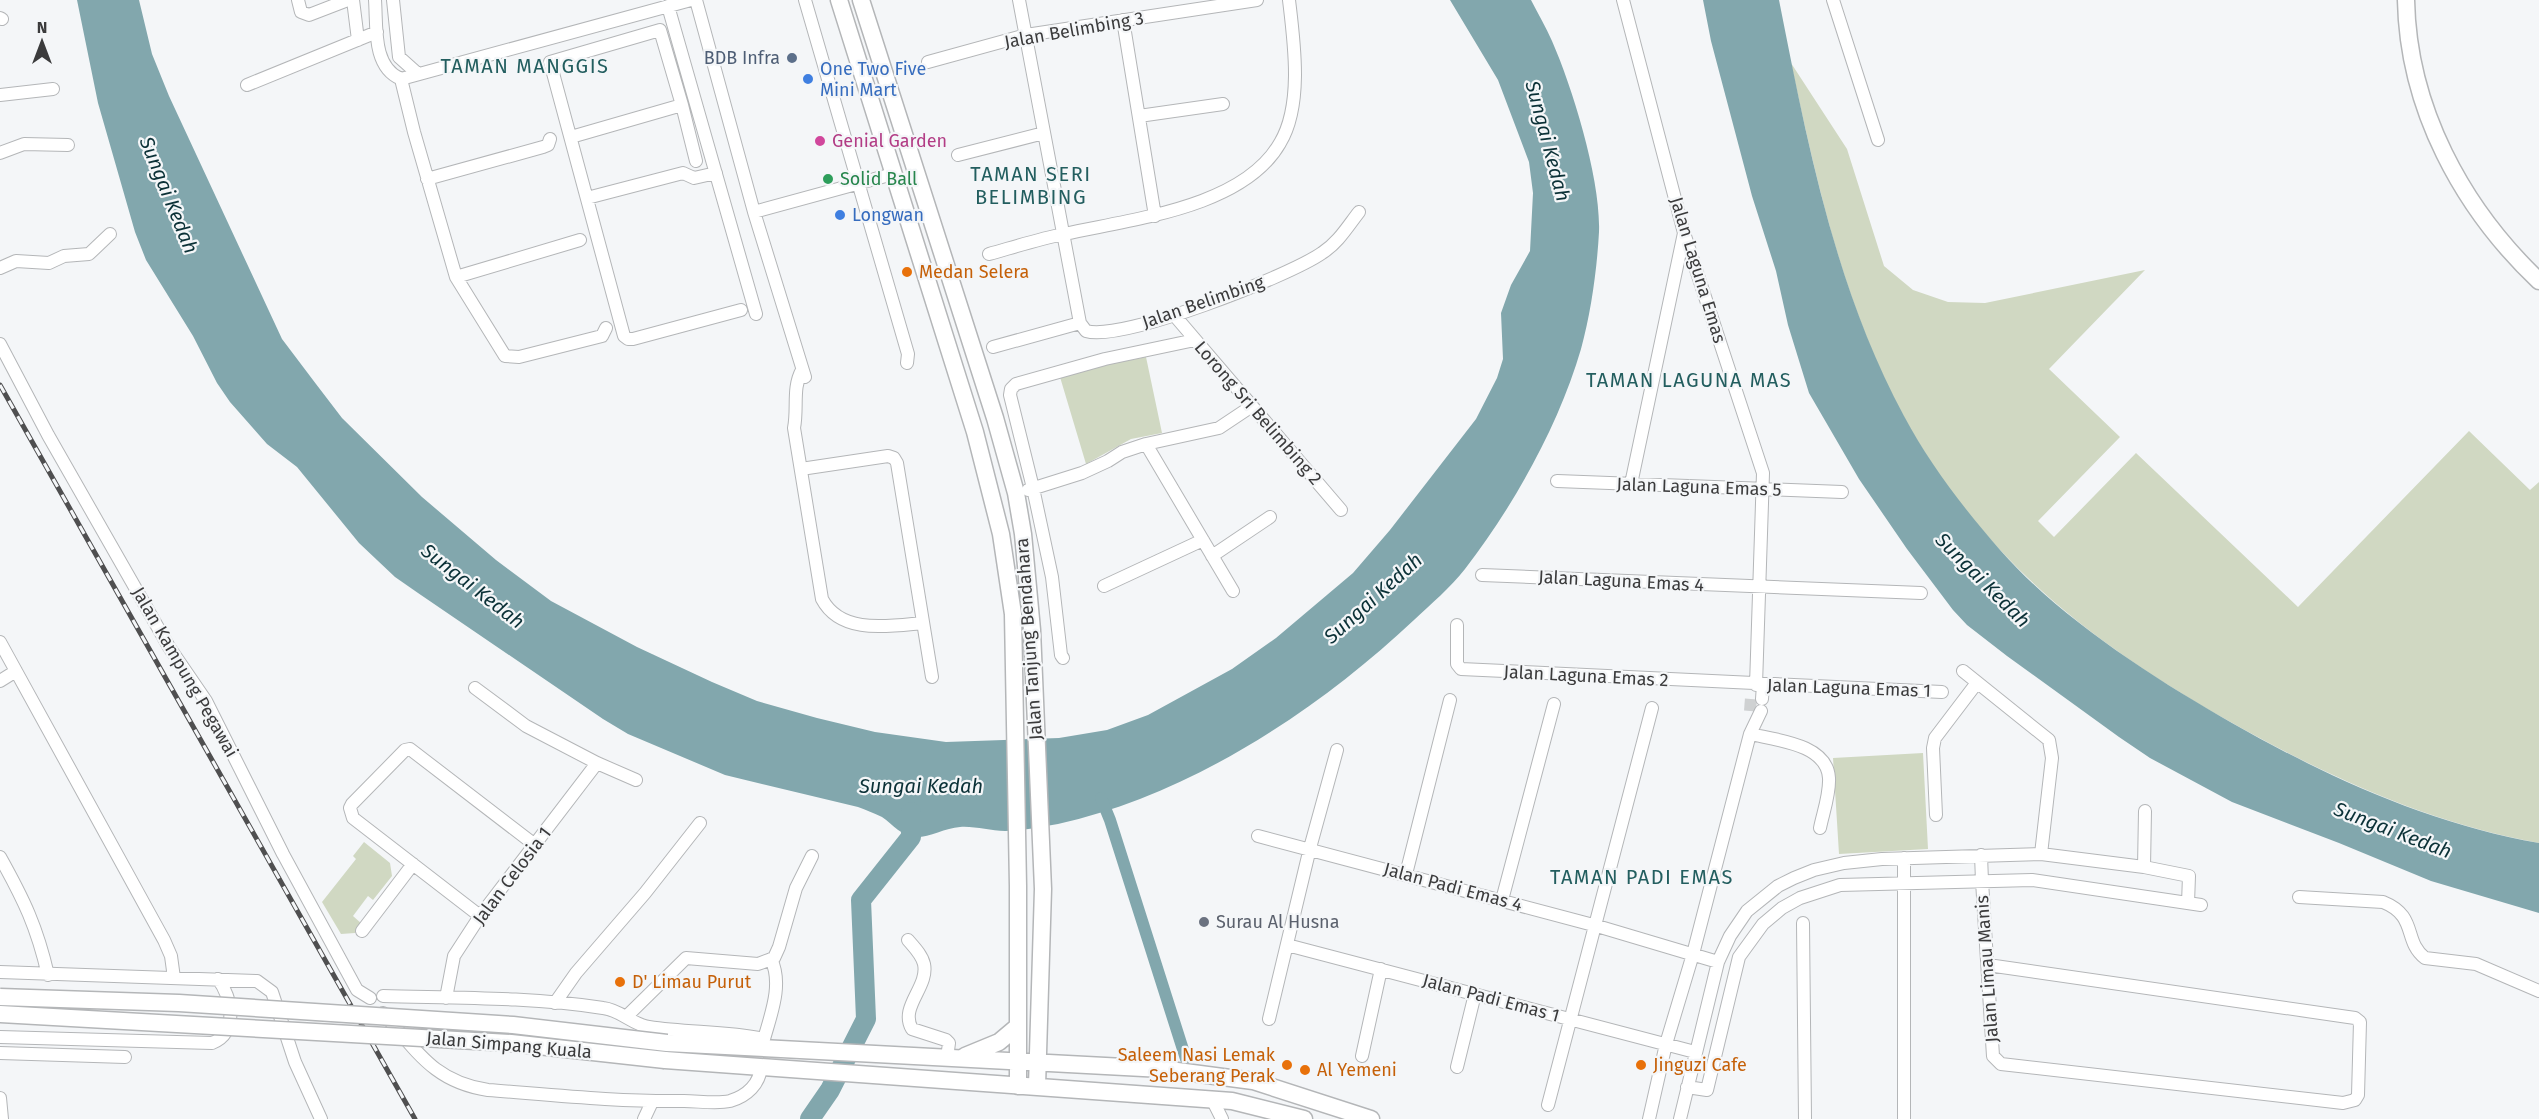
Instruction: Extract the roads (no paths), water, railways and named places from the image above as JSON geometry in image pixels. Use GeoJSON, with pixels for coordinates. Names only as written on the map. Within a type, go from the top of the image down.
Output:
{"type":"FeatureCollection","features":[{"type":"Feature","properties":{"kind":"main road","name":"Jalan Tanjung Bendahara"},"geometry":{"type":"LineString","coordinates":[[839,0],[953,358],[991,490],[1001,534],[1013,614],[1018,886],[1018,1086]]}},
{"type":"Feature","properties":{"kind":"main road","name":"Jalan Tanjung Bendahara"},"geometry":{"type":"LineString","coordinates":[[861,0],[975,352],[1016,493],[1026,559],[1033,658],[1042,889],[1037,1086]]}},
{"type":"Feature","properties":{"kind":"main road"},"geometry":{"type":"LineString","coordinates":[[2406,0],[2410,47],[2418,82],[2428,116],[2453,171],[2472,205],[2503,246],[2539,281]]}},
{"type":"Feature","properties":{"kind":"main road"},"geometry":{"type":"LineString","coordinates":[[953,358],[975,352]]}},
{"type":"Feature","properties":{"kind":"main road","name":"Jalan Simpang Kuala"},"geometry":{"type":"LineString","coordinates":[[0,997],[179,1003],[513,1025],[667,1043],[766,1044],[826,1052],[1162,1069],[1253,1081],[1371,1119]]}},
{"type":"Feature","properties":{"kind":"main road","name":"Jalan Simpang Kuala"},"geometry":{"type":"LineString","coordinates":[[0,1014],[511,1043],[665,1060],[1212,1099],[1246,1103],[1304,1119]]}},
{"type":"Feature","properties":{"kind":"main road"},"geometry":{"type":"LineString","coordinates":[[953,1058],[999,1042],[1018,1026]]}},
{"type":"Feature","properties":{"kind":"main road"},"geometry":{"type":"LineString","coordinates":[[1038,1026],[1051,1050],[1064,1063]]}},
{"type":"Feature","properties":{"kind":"street"},"geometry":{"type":"LineString","coordinates":[[298,0],[301,12],[309,15],[348,0]]}},
{"type":"Feature","properties":{"kind":"street"},"geometry":{"type":"LineString","coordinates":[[353,0],[358,40]]}},
{"type":"Feature","properties":{"kind":"street"},"geometry":{"type":"LineString","coordinates":[[375,0],[381,61],[389,71],[401,79],[456,277],[505,356],[519,357],[602,336],[606,328]]}},
{"type":"Feature","properties":{"kind":"street"},"geometry":{"type":"LineString","coordinates":[[393,0],[399,57],[418,74]]}},
{"type":"Feature","properties":{"kind":"street"},"geometry":{"type":"LineString","coordinates":[[401,79],[691,0]]}},
{"type":"Feature","properties":{"kind":"street"},"geometry":{"type":"LineString","coordinates":[[696,0],[754,212],[804,374],[797,380],[797,412],[794,428],[822,599],[827,609],[836,617],[868,626],[923,623]]}},
{"type":"Feature","properties":{"kind":"street"},"geometry":{"type":"LineString","coordinates":[[805,0],[908,354],[907,363]]}},
{"type":"Feature","properties":{"kind":"street"},"geometry":{"type":"LineString","coordinates":[[993,347],[1080,323],[1019,0]]}},
{"type":"Feature","properties":{"kind":"street","name":"Jalan Belimbing 3"},"geometry":{"type":"LineString","coordinates":[[928,62],[1026,35],[1257,0]]}},
{"type":"Feature","properties":{"kind":"street"},"geometry":{"type":"LineString","coordinates":[[989,254],[1063,234],[1155,216],[1247,180],[1263,167],[1281,143],[1287,125],[1295,77],[1296,52],[1289,0]]}},
{"type":"Feature","properties":{"kind":"street","name":"Jalan Laguna Emas"},"geometry":{"type":"LineString","coordinates":[[1623,0],[1684,233],[1761,467],[1762,489],[1756,705],[1693,954],[1666,1044],[1649,1119]]}},
{"type":"Feature","properties":{"kind":"street"},"geometry":{"type":"LineString","coordinates":[[1833,0],[1878,141]]}},
{"type":"Feature","properties":{"kind":"street"},"geometry":{"type":"LineString","coordinates":[[668,6],[756,314]]}},
{"type":"Feature","properties":{"kind":"street"},"geometry":{"type":"LineString","coordinates":[[1123,21],[1155,216]]}},
{"type":"Feature","properties":{"kind":"street"},"geometry":{"type":"LineString","coordinates":[[696,161],[660,30],[550,62],[624,336],[628,339],[741,310]]}},
{"type":"Feature","properties":{"kind":"street"},"geometry":{"type":"LineString","coordinates":[[247,85],[377,32]]}},
{"type":"Feature","properties":{"kind":"street"},"geometry":{"type":"LineString","coordinates":[[0,95],[53,89]]}},
{"type":"Feature","properties":{"kind":"street"},"geometry":{"type":"LineString","coordinates":[[1139,116],[1222,104]]}},
{"type":"Feature","properties":{"kind":"street"},"geometry":{"type":"LineString","coordinates":[[571,137],[682,105]]}},
{"type":"Feature","properties":{"kind":"street"},"geometry":{"type":"LineString","coordinates":[[958,155],[1044,133]]}},
{"type":"Feature","properties":{"kind":"street"},"geometry":{"type":"LineString","coordinates":[[427,179],[543,147],[548,145],[550,139]]}},
{"type":"Feature","properties":{"kind":"street"},"geometry":{"type":"LineString","coordinates":[[0,153],[24,144],[68,145]]}},
{"type":"Feature","properties":{"kind":"street"},"geometry":{"type":"LineString","coordinates":[[587,198],[683,173],[690,164],[711,157]]}},
{"type":"Feature","properties":{"kind":"street"},"geometry":{"type":"LineString","coordinates":[[683,173],[694,178],[716,173]]}},
{"type":"Feature","properties":{"kind":"street"},"geometry":{"type":"LineString","coordinates":[[754,212],[893,174]]}},
{"type":"Feature","properties":{"kind":"street","name":"Jalan Belimbing"},"geometry":{"type":"LineString","coordinates":[[1080,323],[1086,331],[1097,333],[1140,325],[1175,315],[1297,268],[1335,243],[1359,212]]}},
{"type":"Feature","properties":{"kind":"street"},"geometry":{"type":"LineString","coordinates":[[1631,484],[1684,233]]}},
{"type":"Feature","properties":{"kind":"street"},"geometry":{"type":"LineString","coordinates":[[0,268],[16,261],[49,263],[64,256],[89,254],[110,234]]}},
{"type":"Feature","properties":{"kind":"street"},"geometry":{"type":"LineString","coordinates":[[456,277],[580,240]]}},
{"type":"Feature","properties":{"kind":"street","name":"Lorong Sri Belimbing 2"},"geometry":{"type":"LineString","coordinates":[[1175,315],[1341,510]]}},
{"type":"Feature","properties":{"kind":"street","name":"Jalan Belimbing"},"geometry":{"type":"LineString","coordinates":[[1034,488],[1010,395],[1011,389],[1016,384],[1095,362],[1195,340]]}},
{"type":"Feature","properties":{"kind":"street","name":"Jalan Kampung Pegawai"},"geometry":{"type":"LineString","coordinates":[[0,344],[48,435],[164,637],[206,701],[283,854],[357,990],[370,998]]}},
{"type":"Feature","properties":{"kind":"street"},"geometry":{"type":"LineString","coordinates":[[1016,493],[1082,473],[1122,452],[1146,444],[1219,428],[1252,406]]}},
{"type":"Feature","properties":{"kind":"street"},"geometry":{"type":"LineString","coordinates":[[1146,444],[1233,591]]}},
{"type":"Feature","properties":{"kind":"street"},"geometry":{"type":"LineString","coordinates":[[801,469],[888,456],[894,458],[897,463],[932,678]]}},
{"type":"Feature","properties":{"kind":"street","name":"Jalan Laguna Emas 5"},"geometry":{"type":"LineString","coordinates":[[1557,481],[1842,492]]}},
{"type":"Feature","properties":{"kind":"street"},"geometry":{"type":"LineString","coordinates":[[1034,488],[1052,577],[1060,654],[1063,658]]}},
{"type":"Feature","properties":{"kind":"street"},"geometry":{"type":"LineString","coordinates":[[1212,556],[1270,517]]}},
{"type":"Feature","properties":{"kind":"street"},"geometry":{"type":"LineString","coordinates":[[1104,586],[1203,540]]}},
{"type":"Feature","properties":{"kind":"street","name":"Jalan Laguna Emas 4"},"geometry":{"type":"LineString","coordinates":[[1482,575],[1921,593]]}},
{"type":"Feature","properties":{"kind":"street","name":"Jalan Laguna Emas 2"},"geometry":{"type":"LineString","coordinates":[[1457,625],[1457,664],[1461,669],[1757,685]]}},
{"type":"Feature","properties":{"kind":"street"},"geometry":{"type":"LineString","coordinates":[[0,642],[164,940],[171,956],[174,978]]}},
{"type":"Feature","properties":{"kind":"street"},"geometry":{"type":"LineString","coordinates":[[0,681],[16,671]]}},
{"type":"Feature","properties":{"kind":"street"},"geometry":{"type":"LineString","coordinates":[[1963,671],[1976,684],[2042,732],[2049,740],[2052,758],[2041,854]]}},
{"type":"Feature","properties":{"kind":"street"},"geometry":{"type":"LineString","coordinates":[[1936,815],[1933,748],[1935,738],[1976,684]]}},
{"type":"Feature","properties":{"kind":"street","name":"Jalan Laguna Emas 1"},"geometry":{"type":"LineString","coordinates":[[1757,685],[1942,692]]}},
{"type":"Feature","properties":{"kind":"street"},"geometry":{"type":"LineString","coordinates":[[475,688],[526,726],[597,763],[636,780]]}},
{"type":"Feature","properties":{"kind":"street"},"geometry":{"type":"LineString","coordinates":[[1406,874],[1450,700]]}},
{"type":"Feature","properties":{"kind":"street"},"geometry":{"type":"LineString","coordinates":[[1502,900],[1554,704]]}},
{"type":"Feature","properties":{"kind":"street"},"geometry":{"type":"LineString","coordinates":[[1548,1105],[1597,926],[1652,708]]}},
{"type":"Feature","properties":{"kind":"street"},"geometry":{"type":"LineString","coordinates":[[1750,734],[1816,753],[1826,763],[1829,787],[1820,828]]}},
{"type":"Feature","properties":{"kind":"street"},"geometry":{"type":"LineString","coordinates":[[480,916],[353,818],[350,808],[382,773],[410,749],[535,845]]}},
{"type":"Feature","properties":{"kind":"street"},"geometry":{"type":"LineString","coordinates":[[1269,1019],[1310,848],[1337,750]]}},
{"type":"Feature","properties":{"kind":"street","name":"Jalan Celosia 1"},"geometry":{"type":"LineString","coordinates":[[446,998],[454,956],[480,916],[597,763]]}},
{"type":"Feature","properties":{"kind":"street"},"geometry":{"type":"LineString","coordinates":[[2144,867],[2145,811]]}},
{"type":"Feature","properties":{"kind":"street"},"geometry":{"type":"LineString","coordinates":[[555,1003],[581,966],[645,893],[700,823]]}},
{"type":"Feature","properties":{"kind":"street","name":"Jalan Padi Emas 4"},"geometry":{"type":"LineString","coordinates":[[1258,836],[1597,926],[1718,962]]}},
{"type":"Feature","properties":{"kind":"street"},"geometry":{"type":"LineString","coordinates":[[1680,1119],[1718,962],[1730,936],[1747,911],[1778,886],[1804,874],[1844,863],[1904,858],[2041,854],[2144,867],[2189,876],[2188,903]]}},
{"type":"Feature","properties":{"kind":"street","name":"Jalan Limau Manis"},"geometry":{"type":"LineString","coordinates":[[1981,855],[1993,1056],[2001,1064],[2343,1103],[2355,1100],[2358,1095],[2360,1022],[2355,1018],[1988,965]]}},
{"type":"Feature","properties":{"kind":"street"},"geometry":{"type":"LineString","coordinates":[[627,1016],[680,960],[686,958],[758,964],[771,959],[779,947],[796,888],[812,856]]}},
{"type":"Feature","properties":{"kind":"street"},"geometry":{"type":"LineString","coordinates":[[0,857],[30,912],[39,936],[48,975]]}},
{"type":"Feature","properties":{"kind":"street"},"geometry":{"type":"LineString","coordinates":[[1904,858],[1904,1119]]}},
{"type":"Feature","properties":{"kind":"street"},"geometry":{"type":"LineString","coordinates":[[362,931],[413,864]]}},
{"type":"Feature","properties":{"kind":"street"},"geometry":{"type":"LineString","coordinates":[[1687,1087],[1707,1090],[1739,957],[1762,924],[1782,908],[1822,890],[1840,885],[2052,881],[2201,905]]}},
{"type":"Feature","properties":{"kind":"street"},"geometry":{"type":"LineString","coordinates":[[2299,897],[2383,902],[2403,915],[2418,949],[2425,958],[2476,964],[2539,991]]}},
{"type":"Feature","properties":{"kind":"street"},"geometry":{"type":"LineString","coordinates":[[1803,923],[1805,1119]]}},
{"type":"Feature","properties":{"kind":"street"},"geometry":{"type":"LineString","coordinates":[[908,940],[924,961],[925,967],[922,983],[914,998],[909,1016],[910,1024],[912,1029],[946,1040],[953,1058]]}},
{"type":"Feature","properties":{"kind":"street","name":"Jalan Padi Emas 1"},"geometry":{"type":"LineString","coordinates":[[1287,945],[1695,1052]]}},
{"type":"Feature","properties":{"kind":"street"},"geometry":{"type":"LineString","coordinates":[[761,1066],[758,1078],[750,1089],[727,1102],[652,1102],[488,1090],[465,1086],[428,1064],[382,1011],[371,1011],[368,1004],[370,998],[376,994],[555,1003],[605,1008],[650,1028],[746,1036],[766,1044],[776,988],[776,972],[771,959]]}},
{"type":"Feature","properties":{"kind":"street"},"geometry":{"type":"LineString","coordinates":[[1362,1056],[1381,969]]}},
{"type":"Feature","properties":{"kind":"street"},"geometry":{"type":"LineString","coordinates":[[0,972],[257,981],[269,988],[295,1062],[321,1119]]}},
{"type":"Feature","properties":{"kind":"street"},"geometry":{"type":"LineString","coordinates":[[0,1037],[212,1043],[224,1034],[230,1018],[228,995],[218,979]]}},
{"type":"Feature","properties":{"kind":"street"},"geometry":{"type":"LineString","coordinates":[[1457,1067],[1475,994]]}},
{"type":"Feature","properties":{"kind":"street"},"geometry":{"type":"LineString","coordinates":[[382,1011],[387,1002],[383,996]]}},
{"type":"Feature","properties":{"kind":"street"},"geometry":{"type":"LineString","coordinates":[[0,1053],[125,1057]]}},
{"type":"Feature","properties":{"kind":"street"},"geometry":{"type":"LineString","coordinates":[[0,1098],[2,1119]]}},
{"type":"Feature","properties":{"kind":"street"},"geometry":{"type":"LineString","coordinates":[[1212,1099],[1222,1119]]}},
{"type":"Feature","properties":{"kind":"street"},"geometry":{"type":"LineString","coordinates":[[644,1119],[652,1102]]}},
{"type":"Feature","properties":{"kind":"water","name":"Sungai Kedah"},"geometry":{"type":"Polygon","coordinates":[[[77,0],[139,0],[152,54],[169,96],[282,339],[342,418],[422,497],[496,560],[551,601],[637,647],[757,701],[875,732],[946,742],[1059,738],[1107,730],[1148,715],[1232,669],[1276,638],[1353,573],[1390,530],[1476,419],[1497,378],[1503,359],[1501,313],[1511,285],[1530,251],[1533,193],[1529,162],[1498,80],[1450,0],[1531,0],[1552,41],[1577,109],[1591,161],[1595,187],[1599,232],[1588,321],[1572,378],[1547,436],[1517,492],[1483,545],[1440,596],[1376,654],[1335,687],[1248,746],[1155,793],[1107,811],[1025,830],[999,831],[960,827],[920,837],[911,836],[902,833],[882,817],[858,807],[725,775],[628,734],[395,577],[359,543],[297,467],[267,444],[230,402],[146,260],[135,232],[98,103],[77,0]]]}},
{"type":"Feature","properties":{"kind":"water","name":"Sungai Kedah"},"geometry":{"type":"Polygon","coordinates":[[[1703,0],[1779,0],[1826,213],[1859,317],[1880,367],[1914,434],[1974,520],[2001,551],[2051,600],[2109,646],[2171,687],[2268,743],[2342,780],[2419,811],[2498,835],[2539,843],[2539,913],[2431,881],[2232,802],[2150,758],[2119,737],[2007,656],[1967,625],[1953,610],[1907,549],[1859,479],[1809,393],[1788,325],[1776,271],[1752,196],[1711,41],[1703,0]]]}},
{"type":"Feature","properties":{"kind":"waterway"},"geometry":{"type":"LineString","coordinates":[[1101,798],[1186,1059]]}},
{"type":"Feature","properties":{"kind":"waterway"},"geometry":{"type":"LineString","coordinates":[[810,1119],[830,1090],[866,1019],[861,900],[911,837],[911,812]]}},
{"type":"Feature","properties":{"kind":"tunnel"},"geometry":{"type":"LineString","coordinates":[[1750,711],[1751,698]]}},
{"type":"Feature","properties":{"kind":"railway"},"geometry":{"type":"LineString","coordinates":[[0,385],[415,1119]]}},
{"type":"Feature","properties":{"kind":"place","name":"BDB Infra"},"geometry":{"type":"Point","coordinates":[792,58]}},
{"type":"Feature","properties":{"kind":"place","name":"One Two Five Mini Mart"},"geometry":{"type":"Point","coordinates":[808,79]}},
{"type":"Feature","properties":{"kind":"place","name":"Genial Garden"},"geometry":{"type":"Point","coordinates":[820,141]}},
{"type":"Feature","properties":{"kind":"place","name":"Solid Ball"},"geometry":{"type":"Point","coordinates":[828,179]}},
{"type":"Feature","properties":{"kind":"place","name":"Longwan"},"geometry":{"type":"Point","coordinates":[840,215]}},
{"type":"Feature","properties":{"kind":"place","name":"Medan Selera"},"geometry":{"type":"Point","coordinates":[907,272]}},
{"type":"Feature","properties":{"kind":"place","name":"Surau Al Husna"},"geometry":{"type":"Point","coordinates":[1204,922]}},
{"type":"Feature","properties":{"kind":"place","name":"D' Limau Purut"},"geometry":{"type":"Point","coordinates":[620,982]}},
{"type":"Feature","properties":{"kind":"place","name":"Saleem Nasi Lemak Seberang Perak"},"geometry":{"type":"Point","coordinates":[1287,1065]}},
{"type":"Feature","properties":{"kind":"place","name":"Jinguzi Cafe"},"geometry":{"type":"Point","coordinates":[1641,1065]}},
{"type":"Feature","properties":{"kind":"place","name":"Al Yemeni"},"geometry":{"type":"Point","coordinates":[1305,1070]}},
{"type":"Feature","properties":{"kind":"district","name":"TAMAN MANGGIS"},"geometry":{"type":"Point","coordinates":[525,66]}},
{"type":"Feature","properties":{"kind":"district","name":"TAMAN SERI BELIMBING"},"geometry":{"type":"Point","coordinates":[1031,186]}},
{"type":"Feature","properties":{"kind":"district","name":"TAMAN LAGUNA MAS"},"geometry":{"type":"Point","coordinates":[1689,380]}},
{"type":"Feature","properties":{"kind":"district","name":"TAMAN PADI EMAS"},"geometry":{"type":"Point","coordinates":[1642,877]}}]}
